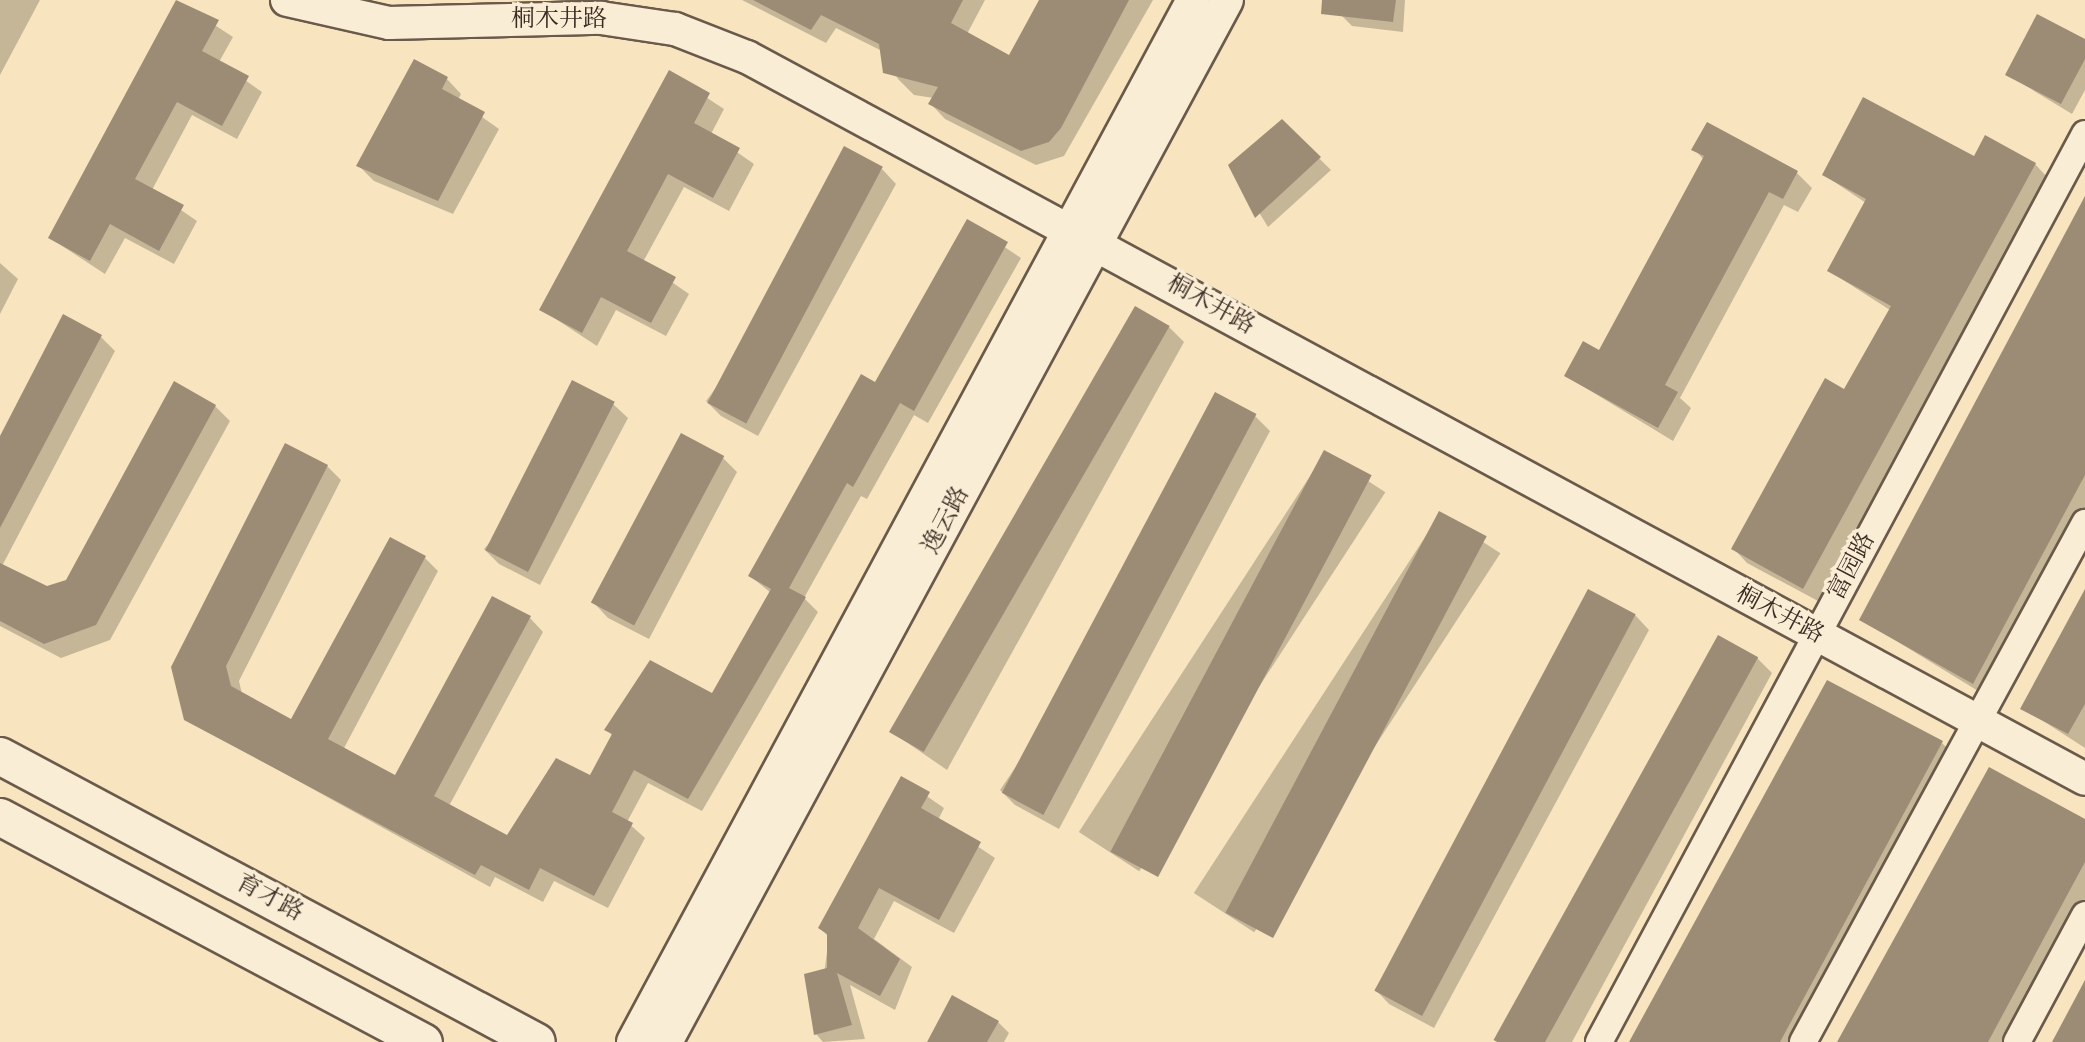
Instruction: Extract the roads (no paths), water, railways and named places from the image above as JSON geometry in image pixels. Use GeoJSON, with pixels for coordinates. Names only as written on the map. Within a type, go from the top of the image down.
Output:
{"type":"FeatureCollection","features":[{"type":"Feature","properties":{"kind":"main road","name":"育才路"},"geometry":{"type":"LineString","coordinates":[[0,756],[537,1042]]}},
{"type":"Feature","properties":{"kind":"main road"},"geometry":{"type":"LineString","coordinates":[[0,817],[423,1041],[447,994]]}},
{"type":"Feature","properties":{"kind":"street","name":"桐木井路"},"geometry":{"type":"LineString","coordinates":[[287,0],[389,23],[601,18],[675,29],[747,57],[2085,779]]}},
{"type":"Feature","properties":{"kind":"street","name":"逸云路"},"geometry":{"type":"LineString","coordinates":[[666,1042],[1083,237],[1193,0]]}},
{"type":"Feature","properties":{"kind":"street","name":"逸云路"},"geometry":{"type":"LineString","coordinates":[[633,1042],[1083,237],[1227,0]]}},
{"type":"Feature","properties":{"kind":"street","name":"富园路"},"geometry":{"type":"LineString","coordinates":[[1599,1042],[1816,636],[2079,161],[2085,134]]}},
{"type":"Feature","properties":{"kind":"street"},"geometry":{"type":"LineString","coordinates":[[1803,1042],[2085,523]]}},
{"type":"Feature","properties":{"kind":"street"},"geometry":{"type":"LineString","coordinates":[[2017,1042],[2085,915]]}}]}
